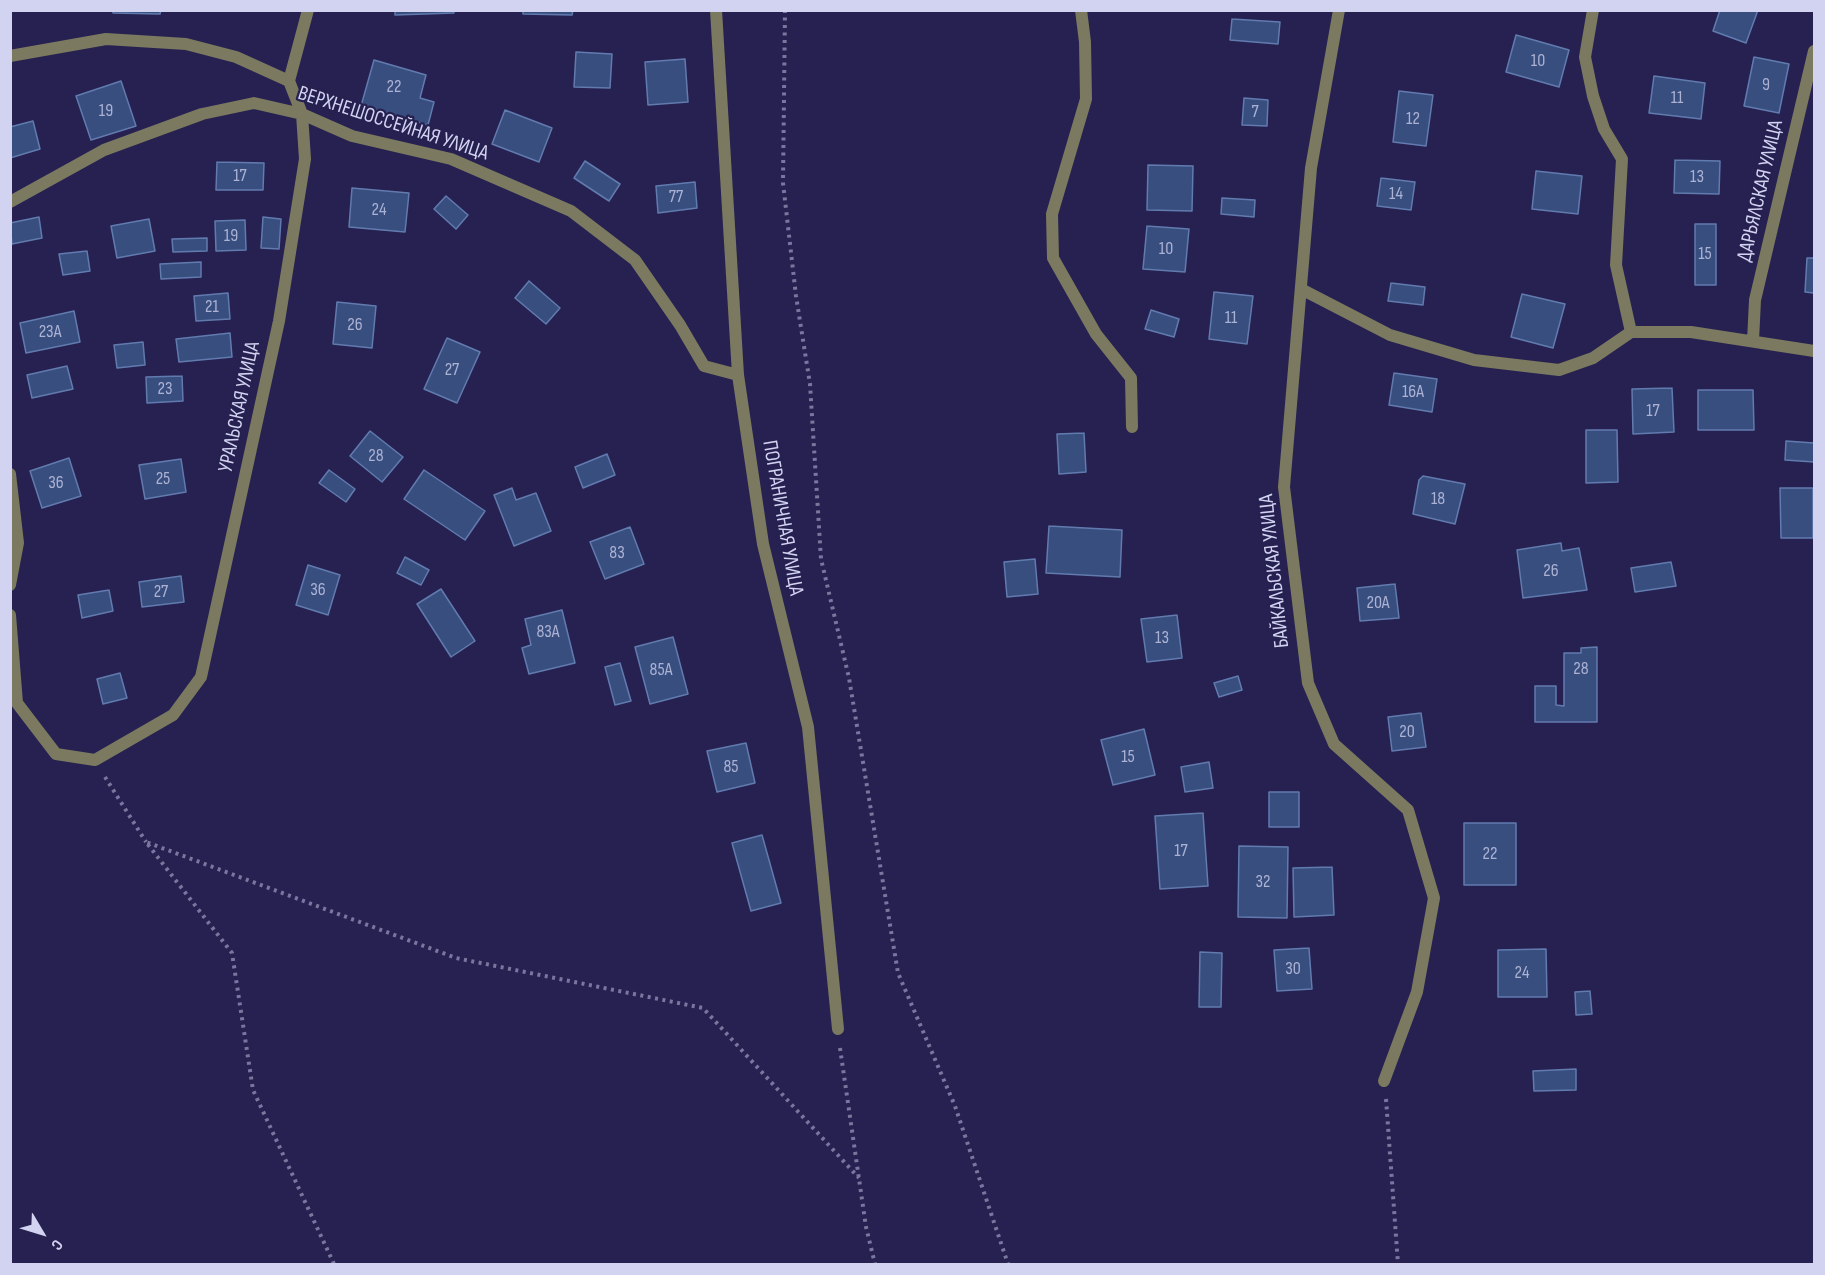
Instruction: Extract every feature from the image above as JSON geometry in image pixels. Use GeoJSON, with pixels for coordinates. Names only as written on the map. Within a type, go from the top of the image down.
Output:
{"type":"FeatureCollection","features":[{"type":"Feature","properties":{"kind":"street"},"geometry":{"type":"LineString","coordinates":[[289,81],[308,10]]}},
{"type":"Feature","properties":{"kind":"street","name":"ПОГРАНИЧНАЯ УЛИЦА"},"geometry":{"type":"LineString","coordinates":[[716,10],[738,375],[763,544],[808,727],[838,1029]]}},
{"type":"Feature","properties":{"kind":"street"},"geometry":{"type":"LineString","coordinates":[[1081,10],[1085,42],[1086,99],[1052,214],[1053,258],[1096,334],[1131,378],[1132,427]]}},
{"type":"Feature","properties":{"kind":"street","name":"БАЙКАЛЬСКАЯ УЛИЦА"},"geometry":{"type":"LineString","coordinates":[[1339,10],[1311,168],[1284,487],[1308,683],[1334,744],[1408,810],[1434,898],[1417,992],[1384,1081]]}},
{"type":"Feature","properties":{"kind":"street"},"geometry":{"type":"LineString","coordinates":[[1593,10],[1585,57],[1593,96],[1604,129],[1622,159],[1617,265],[1631,332]]}},
{"type":"Feature","properties":{"kind":"street","name":"ВЕРХНЕШОССЕЙНАЯ УЛИЦА"},"geometry":{"type":"LineString","coordinates":[[10,56],[106,39],[186,45],[236,57],[289,81]]}},
{"type":"Feature","properties":{"kind":"street","name":"ДАРЬЯЛСКАЯ УЛИЦА"},"geometry":{"type":"LineString","coordinates":[[1753,341],[1755,300],[1815,51]]}},
{"type":"Feature","properties":{"kind":"street","name":"УРАЛЬСКАЯ УЛИЦА"},"geometry":{"type":"LineString","coordinates":[[95,760],[173,715],[201,677],[279,321],[305,159],[302,114],[289,81]]}},
{"type":"Feature","properties":{"kind":"street","name":"ВЕРХНЕШОССЕЙНАЯ УЛИЦА"},"geometry":{"type":"LineString","coordinates":[[10,202],[104,150],[202,114],[254,103],[302,114],[352,136],[451,159],[571,211],[635,260],[680,325],[704,366],[738,375]]}},
{"type":"Feature","properties":{"kind":"street"},"geometry":{"type":"LineString","coordinates":[[1301,289],[1390,335],[1474,360],[1559,370],[1593,358],[1631,332],[1691,332],[1815,351]]}},
{"type":"Feature","properties":{"kind":"street"},"geometry":{"type":"LineString","coordinates":[[10,474],[18,543],[10,585]]}},
{"type":"Feature","properties":{"kind":"street"},"geometry":{"type":"LineString","coordinates":[[10,615],[17,702],[56,754],[95,760]]}},
{"type":"Feature","properties":{"kind":"path"},"geometry":{"type":"LineString","coordinates":[[784,10],[783,183],[796,296],[810,384],[821,559],[849,678],[898,973],[955,1106],[1008,1264]]}},
{"type":"Feature","properties":{"kind":"path"},"geometry":{"type":"LineString","coordinates":[[95,760],[146,842],[232,953],[253,1090],[334,1264]]}},
{"type":"Feature","properties":{"kind":"path"},"geometry":{"type":"LineString","coordinates":[[146,842],[456,958],[703,1008],[859,1178]]}},
{"type":"Feature","properties":{"kind":"path"},"geometry":{"type":"LineString","coordinates":[[838,1029],[866,1227],[874,1264]]}},
{"type":"Feature","properties":{"kind":"path"},"geometry":{"type":"LineString","coordinates":[[1384,1081],[1398,1264]]}},
{"type":"Feature","properties":{"kind":"building"},"geometry":{"type":"Polygon","coordinates":[[[113,10],[161,10],[160,14],[113,13],[113,10]]]}},
{"type":"Feature","properties":{"kind":"building"},"geometry":{"type":"Polygon","coordinates":[[[395,10],[453,10],[454,13],[395,15],[395,10]]]}},
{"type":"Feature","properties":{"kind":"building"},"geometry":{"type":"Polygon","coordinates":[[[523,10],[573,10],[572,15],[523,14],[523,10]]]}},
{"type":"Feature","properties":{"kind":"building"},"geometry":{"type":"Polygon","coordinates":[[[1720,10],[1758,10],[1746,43],[1713,31],[1720,10]]]}},
{"type":"Feature","properties":{"kind":"building"},"geometry":{"type":"Polygon","coordinates":[[[1232,19],[1280,22],[1278,44],[1230,40],[1232,19]]]}},
{"type":"Feature","properties":{"kind":"building"},"geometry":{"type":"Polygon","coordinates":[[[1516,35],[1569,50],[1559,87],[1506,72],[1516,35]]]}},
{"type":"Feature","properties":{"kind":"building"},"geometry":{"type":"Polygon","coordinates":[[[576,52],[612,54],[610,88],[574,87],[576,52]]]}},
{"type":"Feature","properties":{"kind":"building"},"geometry":{"type":"Polygon","coordinates":[[[1754,57],[1789,64],[1779,113],[1744,106],[1754,57]]]}},
{"type":"Feature","properties":{"kind":"building"},"geometry":{"type":"Polygon","coordinates":[[[685,59],[688,102],[648,105],[645,62],[685,59]]]}},
{"type":"Feature","properties":{"kind":"building"},"geometry":{"type":"Polygon","coordinates":[[[374,60],[426,75],[420,98],[434,102],[428,125],[361,106],[374,60]]]}},
{"type":"Feature","properties":{"kind":"building"},"geometry":{"type":"Polygon","coordinates":[[[1654,76],[1705,83],[1701,119],[1649,113],[1654,76]]]}},
{"type":"Feature","properties":{"kind":"building"},"geometry":{"type":"Polygon","coordinates":[[[121,81],[136,126],[91,140],[76,96],[121,81]]]}},
{"type":"Feature","properties":{"kind":"building"},"geometry":{"type":"Polygon","coordinates":[[[1399,91],[1433,95],[1426,146],[1393,142],[1399,91]]]}},
{"type":"Feature","properties":{"kind":"building"},"geometry":{"type":"Polygon","coordinates":[[[1244,98],[1268,100],[1267,126],[1242,125],[1244,98]]]}},
{"type":"Feature","properties":{"kind":"building"},"geometry":{"type":"Polygon","coordinates":[[[505,110],[552,128],[539,162],[492,144],[505,110]]]}},
{"type":"Feature","properties":{"kind":"building"},"geometry":{"type":"Polygon","coordinates":[[[33,121],[40,149],[10,158],[10,127],[33,121]]]}},
{"type":"Feature","properties":{"kind":"building"},"geometry":{"type":"Polygon","coordinates":[[[1675,160],[1720,161],[1719,194],[1674,193],[1675,160]]]}},
{"type":"Feature","properties":{"kind":"building"},"geometry":{"type":"Polygon","coordinates":[[[585,161],[620,184],[609,201],[574,178],[585,161]]]}},
{"type":"Feature","properties":{"kind":"building"},"geometry":{"type":"Polygon","coordinates":[[[217,162],[264,163],[263,190],[216,190],[217,162]]]}},
{"type":"Feature","properties":{"kind":"building"},"geometry":{"type":"Polygon","coordinates":[[[1148,165],[1193,166],[1192,211],[1147,210],[1148,165]]]}},
{"type":"Feature","properties":{"kind":"building"},"geometry":{"type":"Polygon","coordinates":[[[1536,171],[1582,176],[1578,214],[1532,209],[1536,171]]]}},
{"type":"Feature","properties":{"kind":"building"},"geometry":{"type":"Polygon","coordinates":[[[1381,178],[1415,182],[1411,210],[1377,206],[1381,178]]]}},
{"type":"Feature","properties":{"kind":"building"},"geometry":{"type":"Polygon","coordinates":[[[695,182],[697,208],[658,213],[656,186],[695,182]]]}},
{"type":"Feature","properties":{"kind":"building"},"geometry":{"type":"Polygon","coordinates":[[[352,188],[409,193],[405,232],[349,227],[352,188]]]}},
{"type":"Feature","properties":{"kind":"building"},"geometry":{"type":"Polygon","coordinates":[[[446,196],[468,215],[456,229],[434,209],[446,196]]]}},
{"type":"Feature","properties":{"kind":"building"},"geometry":{"type":"Polygon","coordinates":[[[1222,198],[1255,200],[1254,217],[1221,214],[1222,198]]]}},
{"type":"Feature","properties":{"kind":"building"},"geometry":{"type":"Polygon","coordinates":[[[39,217],[42,238],[12,244],[10,223],[39,217]]]}},
{"type":"Feature","properties":{"kind":"building"},"geometry":{"type":"Polygon","coordinates":[[[263,217],[281,219],[279,249],[261,248],[263,217]]]}},
{"type":"Feature","properties":{"kind":"building"},"geometry":{"type":"Polygon","coordinates":[[[149,219],[155,251],[117,258],[111,226],[149,219]]]}},
{"type":"Feature","properties":{"kind":"building"},"geometry":{"type":"Polygon","coordinates":[[[245,220],[246,250],[216,251],[215,221],[245,220]]]}},
{"type":"Feature","properties":{"kind":"building"},"geometry":{"type":"Polygon","coordinates":[[[1695,224],[1716,224],[1716,285],[1695,285],[1695,224]]]}},
{"type":"Feature","properties":{"kind":"building"},"geometry":{"type":"Polygon","coordinates":[[[1147,226],[1189,229],[1185,272],[1143,269],[1147,226]]]}},
{"type":"Feature","properties":{"kind":"building"},"geometry":{"type":"Polygon","coordinates":[[[207,238],[207,251],[173,252],[172,239],[207,238]]]}},
{"type":"Feature","properties":{"kind":"building"},"geometry":{"type":"Polygon","coordinates":[[[87,251],[90,271],[63,275],[59,254],[87,251]]]}},
{"type":"Feature","properties":{"kind":"building"},"geometry":{"type":"Polygon","coordinates":[[[1807,258],[1814,258],[1814,293],[1805,292],[1807,258]]]}},
{"type":"Feature","properties":{"kind":"building"},"geometry":{"type":"Polygon","coordinates":[[[201,262],[201,277],[161,279],[160,264],[201,262]]]}},
{"type":"Feature","properties":{"kind":"building"},"geometry":{"type":"Polygon","coordinates":[[[529,281],[560,308],[546,324],[515,298],[529,281]]]}},
{"type":"Feature","properties":{"kind":"building"},"geometry":{"type":"Polygon","coordinates":[[[1391,283],[1425,287],[1423,305],[1388,301],[1391,283]]]}},
{"type":"Feature","properties":{"kind":"building"},"geometry":{"type":"Polygon","coordinates":[[[1214,292],[1253,296],[1247,344],[1209,339],[1214,292]]]}},
{"type":"Feature","properties":{"kind":"building"},"geometry":{"type":"Polygon","coordinates":[[[228,293],[230,319],[196,321],[194,296],[228,293]]]}},
{"type":"Feature","properties":{"kind":"building"},"geometry":{"type":"Polygon","coordinates":[[[1522,294],[1565,304],[1553,348],[1511,337],[1522,294]]]}},
{"type":"Feature","properties":{"kind":"building"},"geometry":{"type":"Polygon","coordinates":[[[337,302],[376,306],[372,348],[333,344],[337,302]]]}},
{"type":"Feature","properties":{"kind":"building"},"geometry":{"type":"Polygon","coordinates":[[[1151,310],[1179,319],[1174,337],[1145,329],[1151,310]]]}},
{"type":"Feature","properties":{"kind":"building"},"geometry":{"type":"Polygon","coordinates":[[[74,311],[80,342],[26,353],[20,323],[74,311]]]}},
{"type":"Feature","properties":{"kind":"building"},"geometry":{"type":"Polygon","coordinates":[[[230,333],[232,357],[179,362],[176,339],[230,333]]]}},
{"type":"Feature","properties":{"kind":"building"},"geometry":{"type":"Polygon","coordinates":[[[447,338],[480,352],[457,403],[424,389],[447,338]]]}},
{"type":"Feature","properties":{"kind":"building"},"geometry":{"type":"Polygon","coordinates":[[[143,342],[145,365],[117,368],[114,345],[143,342]]]}},
{"type":"Feature","properties":{"kind":"building"},"geometry":{"type":"Polygon","coordinates":[[[67,366],[73,389],[32,398],[27,375],[67,366]]]}},
{"type":"Feature","properties":{"kind":"building"},"geometry":{"type":"Polygon","coordinates":[[[1394,373],[1437,379],[1432,412],[1389,405],[1394,373]]]}},
{"type":"Feature","properties":{"kind":"building"},"geometry":{"type":"Polygon","coordinates":[[[182,376],[183,401],[147,403],[146,377],[182,376]]]}},
{"type":"Feature","properties":{"kind":"building"},"geometry":{"type":"Polygon","coordinates":[[[1672,388],[1674,432],[1633,434],[1632,389],[1672,388]]]}},
{"type":"Feature","properties":{"kind":"building"},"geometry":{"type":"Polygon","coordinates":[[[1698,390],[1753,390],[1754,430],[1698,430],[1698,390]]]}},
{"type":"Feature","properties":{"kind":"building"},"geometry":{"type":"Polygon","coordinates":[[[1586,430],[1617,430],[1618,482],[1586,483],[1586,430]]]}},
{"type":"Feature","properties":{"kind":"building"},"geometry":{"type":"Polygon","coordinates":[[[370,431],[403,457],[382,482],[350,456],[370,431]]]}},
{"type":"Feature","properties":{"kind":"building"},"geometry":{"type":"Polygon","coordinates":[[[1084,433],[1086,472],[1059,474],[1057,434],[1084,433]]]}},
{"type":"Feature","properties":{"kind":"building"},"geometry":{"type":"Polygon","coordinates":[[[1786,441],[1814,443],[1814,462],[1785,460],[1786,441]]]}},
{"type":"Feature","properties":{"kind":"building"},"geometry":{"type":"Polygon","coordinates":[[[607,454],[615,475],[583,488],[575,467],[607,454]]]}},
{"type":"Feature","properties":{"kind":"building"},"geometry":{"type":"Polygon","coordinates":[[[69,458],[81,496],[42,508],[30,471],[69,458]]]}},
{"type":"Feature","properties":{"kind":"building"},"geometry":{"type":"Polygon","coordinates":[[[181,459],[186,492],[145,499],[139,465],[181,459]]]}},
{"type":"Feature","properties":{"kind":"building"},"geometry":{"type":"Polygon","coordinates":[[[329,470],[355,489],[346,502],[319,483],[329,470]]]}},
{"type":"Feature","properties":{"kind":"building"},"geometry":{"type":"Polygon","coordinates":[[[424,470],[485,511],[465,540],[404,499],[424,470]]]}},
{"type":"Feature","properties":{"kind":"building"},"geometry":{"type":"Polygon","coordinates":[[[1423,476],[1465,484],[1455,524],[1413,514],[1419,480],[1423,476]]]}},
{"type":"Feature","properties":{"kind":"building"},"geometry":{"type":"Polygon","coordinates":[[[512,488],[516,500],[536,493],[551,531],[514,546],[494,495],[512,488]]]}},
{"type":"Feature","properties":{"kind":"building"},"geometry":{"type":"Polygon","coordinates":[[[1780,488],[1813,488],[1813,538],[1781,538],[1780,488]]]}},
{"type":"Feature","properties":{"kind":"building"},"geometry":{"type":"Polygon","coordinates":[[[1049,526],[1122,530],[1120,577],[1046,573],[1049,526]]]}},
{"type":"Feature","properties":{"kind":"building"},"geometry":{"type":"Polygon","coordinates":[[[630,527],[644,564],[605,579],[590,542],[630,527]]]}},
{"type":"Feature","properties":{"kind":"building"},"geometry":{"type":"Polygon","coordinates":[[[1561,543],[1562,551],[1579,548],[1587,590],[1523,598],[1517,550],[1561,543]]]}},
{"type":"Feature","properties":{"kind":"building"},"geometry":{"type":"Polygon","coordinates":[[[405,557],[429,570],[421,585],[397,573],[405,557]]]}},
{"type":"Feature","properties":{"kind":"building"},"geometry":{"type":"Polygon","coordinates":[[[1035,559],[1038,594],[1007,597],[1004,562],[1035,559]]]}},
{"type":"Feature","properties":{"kind":"building"},"geometry":{"type":"Polygon","coordinates":[[[1671,562],[1676,586],[1635,592],[1631,568],[1671,562]]]}},
{"type":"Feature","properties":{"kind":"building"},"geometry":{"type":"Polygon","coordinates":[[[308,565],[340,575],[328,615],[296,605],[308,565]]]}},
{"type":"Feature","properties":{"kind":"building"},"geometry":{"type":"Polygon","coordinates":[[[181,576],[184,602],[142,607],[139,582],[181,576]]]}},
{"type":"Feature","properties":{"kind":"building"},"geometry":{"type":"Polygon","coordinates":[[[1395,584],[1399,618],[1360,621],[1357,588],[1395,584]]]}},
{"type":"Feature","properties":{"kind":"building"},"geometry":{"type":"Polygon","coordinates":[[[441,589],[475,641],[451,657],[417,604],[441,589]]]}},
{"type":"Feature","properties":{"kind":"building"},"geometry":{"type":"Polygon","coordinates":[[[109,590],[113,611],[82,618],[78,595],[109,590]]]}},
{"type":"Feature","properties":{"kind":"building"},"geometry":{"type":"Polygon","coordinates":[[[562,610],[575,663],[529,674],[522,648],[531,645],[525,619],[562,610]]]}},
{"type":"Feature","properties":{"kind":"building"},"geometry":{"type":"Polygon","coordinates":[[[1177,615],[1182,658],[1147,662],[1141,619],[1177,615]]]}},
{"type":"Feature","properties":{"kind":"building"},"geometry":{"type":"Polygon","coordinates":[[[673,637],[688,694],[650,704],[635,647],[673,637]]]}},
{"type":"Feature","properties":{"kind":"building"},"geometry":{"type":"Polygon","coordinates":[[[1597,647],[1597,722],[1535,722],[1535,686],[1556,686],[1556,705],[1564,706],[1564,653],[1581,653],[1581,648],[1597,647]]]}},
{"type":"Feature","properties":{"kind":"building"},"geometry":{"type":"Polygon","coordinates":[[[620,663],[631,701],[615,705],[605,667],[620,663]]]}},
{"type":"Feature","properties":{"kind":"building"},"geometry":{"type":"Polygon","coordinates":[[[120,673],[127,698],[103,704],[97,679],[120,673]]]}},
{"type":"Feature","properties":{"kind":"building"},"geometry":{"type":"Polygon","coordinates":[[[1238,676],[1242,690],[1219,697],[1214,683],[1238,676]]]}},
{"type":"Feature","properties":{"kind":"building"},"geometry":{"type":"Polygon","coordinates":[[[1421,713],[1426,747],[1392,751],[1388,717],[1421,713]]]}},
{"type":"Feature","properties":{"kind":"building"},"geometry":{"type":"Polygon","coordinates":[[[1144,729],[1155,775],[1113,785],[1101,740],[1144,729]]]}},
{"type":"Feature","properties":{"kind":"building"},"geometry":{"type":"Polygon","coordinates":[[[746,743],[755,783],[717,792],[707,751],[746,743]]]}},
{"type":"Feature","properties":{"kind":"building"},"geometry":{"type":"Polygon","coordinates":[[[1209,762],[1213,788],[1185,792],[1181,767],[1209,762]]]}},
{"type":"Feature","properties":{"kind":"building"},"geometry":{"type":"Polygon","coordinates":[[[1269,792],[1299,792],[1299,827],[1269,827],[1269,792]]]}},
{"type":"Feature","properties":{"kind":"building"},"geometry":{"type":"Polygon","coordinates":[[[1203,813],[1208,886],[1160,889],[1155,816],[1203,813]]]}},
{"type":"Feature","properties":{"kind":"building"},"geometry":{"type":"Polygon","coordinates":[[[1464,823],[1516,823],[1516,885],[1464,885],[1464,823]]]}},
{"type":"Feature","properties":{"kind":"building"},"geometry":{"type":"Polygon","coordinates":[[[762,835],[781,903],[751,911],[732,843],[762,835]]]}},
{"type":"Feature","properties":{"kind":"building"},"geometry":{"type":"Polygon","coordinates":[[[1239,846],[1288,847],[1287,918],[1238,917],[1239,846]]]}},
{"type":"Feature","properties":{"kind":"building"},"geometry":{"type":"Polygon","coordinates":[[[1332,867],[1334,915],[1294,917],[1293,868],[1332,867]]]}},
{"type":"Feature","properties":{"kind":"building"},"geometry":{"type":"Polygon","coordinates":[[[1309,948],[1312,989],[1277,991],[1274,950],[1309,948]]]}},
{"type":"Feature","properties":{"kind":"building"},"geometry":{"type":"Polygon","coordinates":[[[1546,949],[1547,997],[1498,997],[1498,950],[1546,949]]]}},
{"type":"Feature","properties":{"kind":"building"},"geometry":{"type":"Polygon","coordinates":[[[1200,952],[1222,953],[1221,1007],[1199,1007],[1200,952]]]}},
{"type":"Feature","properties":{"kind":"building"},"geometry":{"type":"Polygon","coordinates":[[[1590,991],[1592,1014],[1576,1015],[1575,992],[1590,991]]]}},
{"type":"Feature","properties":{"kind":"building"},"geometry":{"type":"Polygon","coordinates":[[[1576,1069],[1576,1090],[1534,1091],[1533,1071],[1576,1069]]]}}]}
